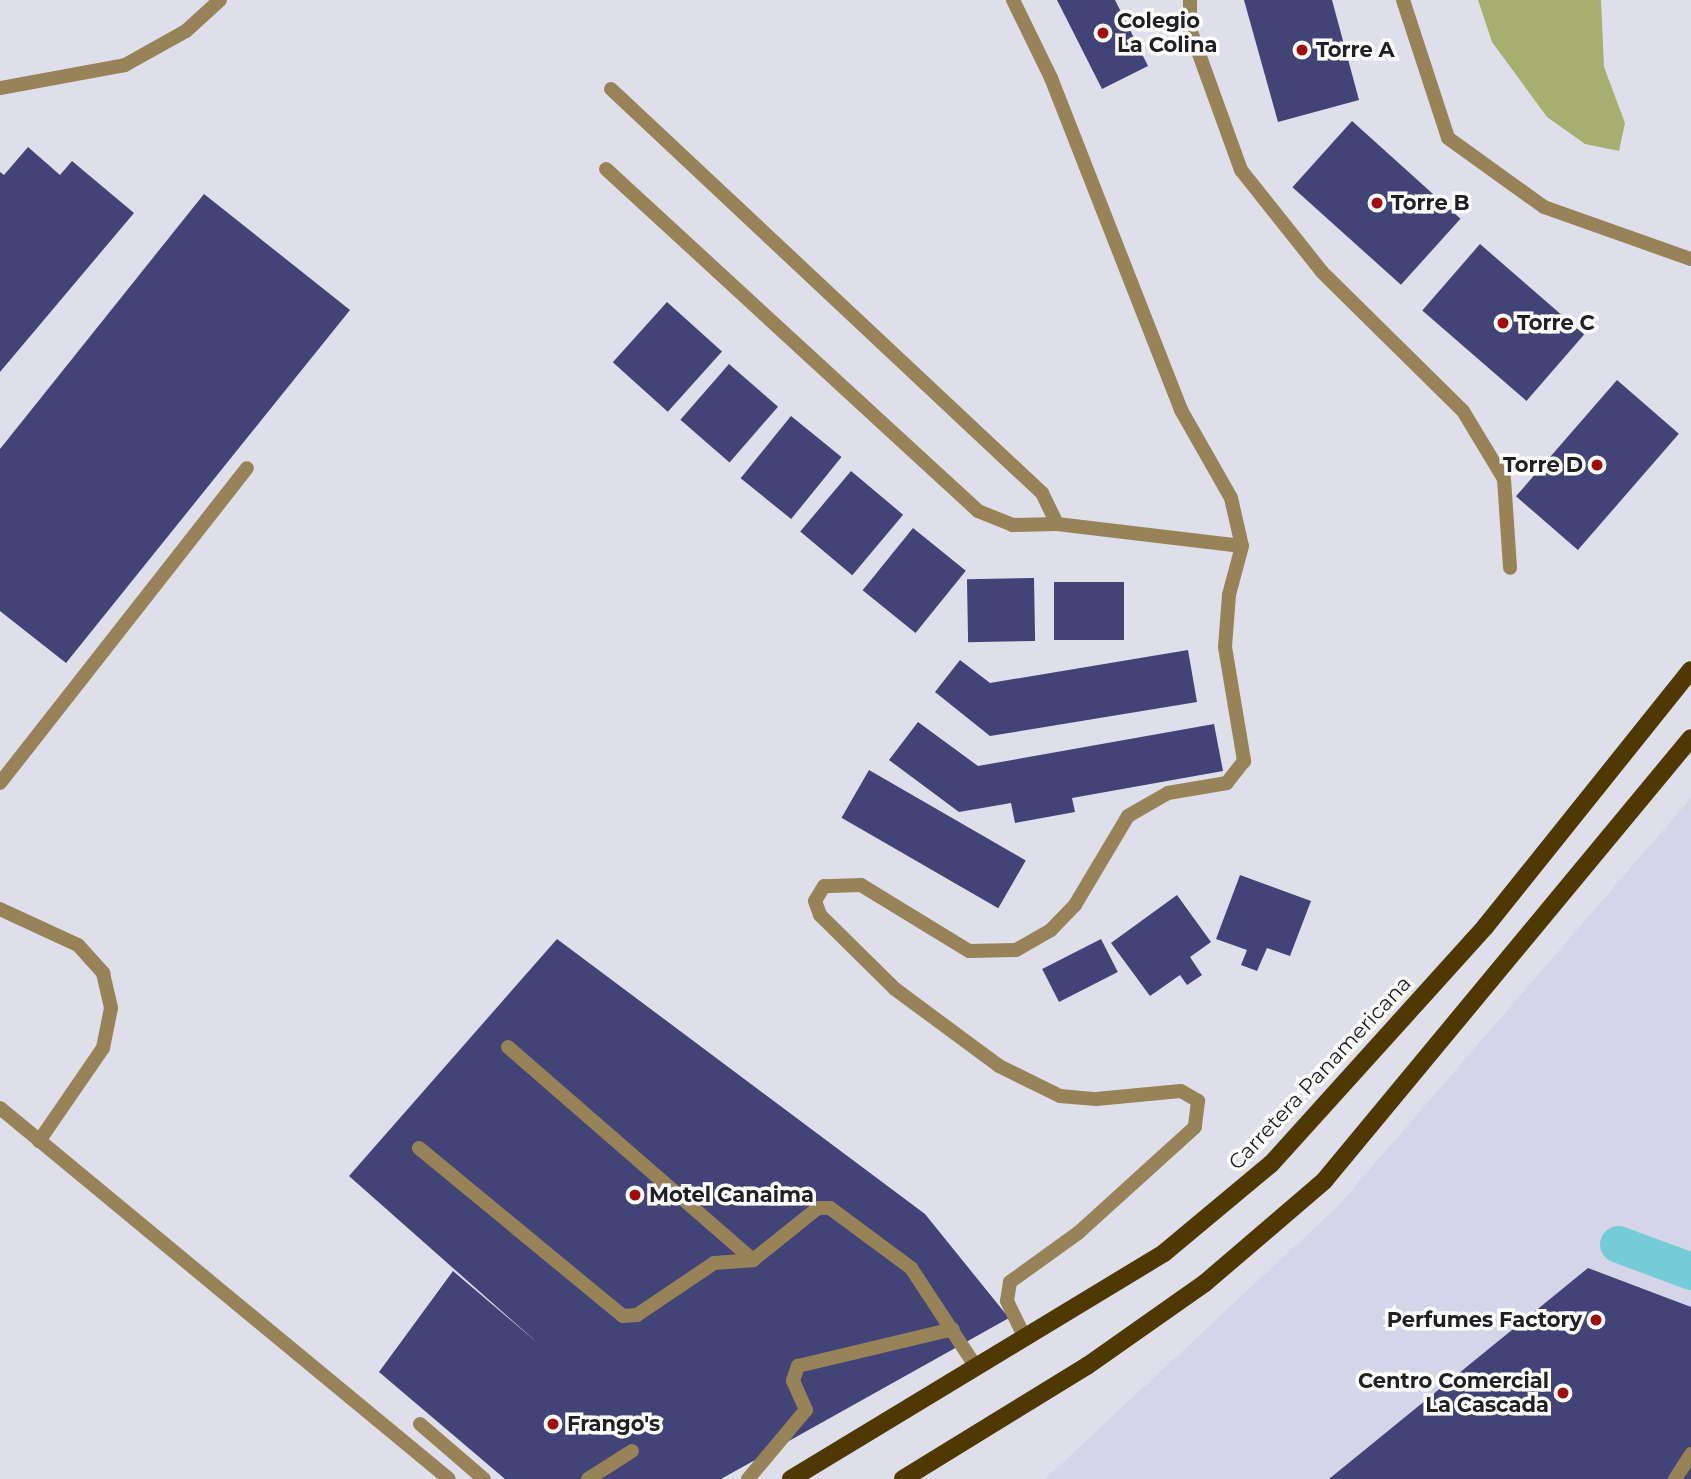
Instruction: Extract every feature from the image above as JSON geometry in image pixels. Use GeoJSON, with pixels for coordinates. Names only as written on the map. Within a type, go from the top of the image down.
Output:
{"type":"FeatureCollection","features":[{"type":"Feature","properties":{"kind":"main road","name":"Carretera Panamericana"},"geometry":{"type":"LineString","coordinates":[[791,1479],[1164,1253],[1271,1164],[1485,927],[1691,670]]}},
{"type":"Feature","properties":{"kind":"main road"},"geometry":{"type":"LineString","coordinates":[[903,1479],[1087,1366],[1205,1283],[1324,1181],[1691,738]]}},
{"type":"Feature","properties":{"kind":"street"},"geometry":{"type":"LineString","coordinates":[[0,88],[125,65],[186,31],[220,0]]}},
{"type":"Feature","properties":{"kind":"street"},"geometry":{"type":"LineString","coordinates":[[1013,0],[1051,78],[1181,410],[1231,498],[1242,546],[1229,595],[1225,647],[1244,761],[1238,775],[1227,783],[1168,793],[1128,816],[1074,905],[1051,930],[1016,950],[969,951],[861,885],[824,886],[815,901],[820,915],[895,989],[999,1066],[1060,1096],[1096,1100],[1181,1091],[1198,1101],[1195,1127],[1078,1233],[1010,1282],[1007,1301],[1026,1338]]}},
{"type":"Feature","properties":{"kind":"street"},"geometry":{"type":"LineString","coordinates":[[1190,0],[1190,29],[1241,170],[1322,272],[1463,411],[1504,479],[1510,568]]}},
{"type":"Feature","properties":{"kind":"street"},"geometry":{"type":"LineString","coordinates":[[1403,0],[1448,138],[1544,207],[1691,259]]}},
{"type":"Feature","properties":{"kind":"street"},"geometry":{"type":"LineString","coordinates":[[611,89],[1042,493],[1057,524]]}},
{"type":"Feature","properties":{"kind":"street"},"geometry":{"type":"LineString","coordinates":[[606,169],[978,511],[1012,525],[1057,524],[1242,546]]}},
{"type":"Feature","properties":{"kind":"street"},"geometry":{"type":"LineString","coordinates":[[0,783],[247,468]]}},
{"type":"Feature","properties":{"kind":"street"},"geometry":{"type":"LineString","coordinates":[[0,909],[78,945],[103,973],[111,1008],[103,1048],[40,1141]]}},
{"type":"Feature","properties":{"kind":"street"},"geometry":{"type":"LineString","coordinates":[[508,1047],[753,1260]]}},
{"type":"Feature","properties":{"kind":"street"},"geometry":{"type":"LineString","coordinates":[[0,1108],[449,1479]]}},
{"type":"Feature","properties":{"kind":"street"},"geometry":{"type":"LineString","coordinates":[[419,1148],[623,1316],[637,1315],[714,1264],[753,1260],[818,1208],[830,1208],[911,1268],[976,1367]]}},
{"type":"Feature","properties":{"kind":"street"},"geometry":{"type":"LineString","coordinates":[[748,1479],[806,1410],[793,1381],[798,1366],[953,1329]]}},
{"type":"Feature","properties":{"kind":"street"},"geometry":{"type":"LineString","coordinates":[[420,1424],[484,1479]]}},
{"type":"Feature","properties":{"kind":"street"},"geometry":{"type":"LineString","coordinates":[[588,1479],[632,1451]]}},
{"type":"Feature","properties":{"kind":"street"},"geometry":{"type":"LineString","coordinates":[[1675,1479],[1691,1454]]}},
{"type":"Feature","properties":{"kind":"shaded area","name":"Centro Comercial La Cascada"},"geometry":{"type":"Polygon","coordinates":[[[1691,798],[1691,1479],[1045,1479],[1338,1206],[1691,798]]]}},
{"type":"Feature","properties":{"kind":"green space"},"geometry":{"type":"Polygon","coordinates":[[[1478,0],[1601,0],[1604,67],[1625,123],[1619,151],[1585,144],[1547,117],[1492,42],[1478,0]]]}},
{"type":"Feature","properties":{"kind":"building","name":"Colegio La Colina"},"geometry":{"type":"Polygon","coordinates":[[[1057,0],[1115,0],[1148,66],[1102,89],[1057,0]]]}},
{"type":"Feature","properties":{"kind":"building","name":"Torre A"},"geometry":{"type":"Polygon","coordinates":[[[1244,0],[1332,0],[1359,100],[1278,122],[1244,0]]]}},
{"type":"Feature","properties":{"kind":"building","name":"Torre B"},"geometry":{"type":"Polygon","coordinates":[[[1352,121],[1460,219],[1401,285],[1292,187],[1352,121]]]}},
{"type":"Feature","properties":{"kind":"building"},"geometry":{"type":"Polygon","coordinates":[[[28,147],[60,175],[72,161],[134,213],[0,372],[0,172],[4,175],[28,147]]]}},
{"type":"Feature","properties":{"kind":"building"},"geometry":{"type":"Polygon","coordinates":[[[204,194],[350,310],[66,663],[0,611],[0,449],[204,194]]]}},
{"type":"Feature","properties":{"kind":"building","name":"Torre C"},"geometry":{"type":"Polygon","coordinates":[[[1480,244],[1584,335],[1526,401],[1422,310],[1480,244]]]}},
{"type":"Feature","properties":{"kind":"building"},"geometry":{"type":"Polygon","coordinates":[[[667,302],[722,352],[668,412],[613,362],[667,302]]]}},
{"type":"Feature","properties":{"kind":"building"},"geometry":{"type":"Polygon","coordinates":[[[729,364],[778,407],[730,462],[680,420],[729,364]]]}},
{"type":"Feature","properties":{"kind":"building","name":"Torre D"},"geometry":{"type":"Polygon","coordinates":[[[1617,380],[1679,434],[1578,550],[1516,496],[1617,380]]]}},
{"type":"Feature","properties":{"kind":"building"},"geometry":{"type":"Polygon","coordinates":[[[791,416],[842,457],[791,519],[741,478],[791,416]]]}},
{"type":"Feature","properties":{"kind":"building"},"geometry":{"type":"Polygon","coordinates":[[[851,471],[903,515],[852,575],[800,532],[851,471]]]}},
{"type":"Feature","properties":{"kind":"building"},"geometry":{"type":"Polygon","coordinates":[[[913,528],[966,571],[916,633],[863,590],[913,528]]]}},
{"type":"Feature","properties":{"kind":"building"},"geometry":{"type":"Polygon","coordinates":[[[1034,578],[1035,641],[968,642],[967,579],[1034,578]]]}},
{"type":"Feature","properties":{"kind":"building"},"geometry":{"type":"Polygon","coordinates":[[[1054,582],[1124,582],[1124,640],[1054,640],[1054,582]]]}},
{"type":"Feature","properties":{"kind":"building"},"geometry":{"type":"Polygon","coordinates":[[[1188,650],[1197,702],[990,736],[935,692],[960,660],[990,683],[1188,650]]]}},
{"type":"Feature","properties":{"kind":"building"},"geometry":{"type":"Polygon","coordinates":[[[918,722],[978,766],[1214,724],[1223,771],[1072,798],[1075,812],[1015,823],[1011,803],[959,812],[889,760],[918,722]]]}},
{"type":"Feature","properties":{"kind":"building"},"geometry":{"type":"Polygon","coordinates":[[[869,770],[1026,860],[998,908],[842,818],[869,770]]]}},
{"type":"Feature","properties":{"kind":"building"},"geometry":{"type":"Polygon","coordinates":[[[1240,875],[1311,901],[1290,956],[1267,948],[1257,971],[1241,965],[1247,950],[1216,939],[1240,875]]]}},
{"type":"Feature","properties":{"kind":"building"},"geometry":{"type":"Polygon","coordinates":[[[1177,895],[1211,942],[1190,957],[1202,975],[1187,985],[1180,975],[1150,996],[1111,943],[1177,895]]]}},
{"type":"Feature","properties":{"kind":"building","name":"Motel Canaima"},"geometry":{"type":"Polygon","coordinates":[[[557,939],[925,1214],[1009,1318],[721,1479],[505,1479],[379,1372],[453,1271],[540,1345],[349,1176],[557,939]]]}},
{"type":"Feature","properties":{"kind":"building"},"geometry":{"type":"Polygon","coordinates":[[[1101,939],[1118,972],[1059,1002],[1042,969],[1101,939]]]}},
{"type":"Feature","properties":{"kind":"building","name":"Centro Comercial La Cascada"},"geometry":{"type":"Polygon","coordinates":[[[1588,1268],[1691,1307],[1691,1479],[1329,1479],[1588,1268]]]}},
{"type":"Feature","properties":{"kind":"waterway"},"geometry":{"type":"LineString","coordinates":[[1618,1244],[1691,1271]]}},
{"type":"Feature","properties":{"kind":"place","name":"Colegio La Colina"},"geometry":{"type":"Point","coordinates":[1103,33]}},
{"type":"Feature","properties":{"kind":"place","name":"Torre A"},"geometry":{"type":"Point","coordinates":[1302,50]}},
{"type":"Feature","properties":{"kind":"place","name":"Torre B"},"geometry":{"type":"Point","coordinates":[1377,203]}},
{"type":"Feature","properties":{"kind":"place","name":"Torre C"},"geometry":{"type":"Point","coordinates":[1503,323]}},
{"type":"Feature","properties":{"kind":"place","name":"Torre D"},"geometry":{"type":"Point","coordinates":[1597,465]}},
{"type":"Feature","properties":{"kind":"place","name":"Motel Canaima"},"geometry":{"type":"Point","coordinates":[635,1195]}},
{"type":"Feature","properties":{"kind":"place","name":"Perfumes Factory"},"geometry":{"type":"Point","coordinates":[1596,1320]}},
{"type":"Feature","properties":{"kind":"place","name":"Centro Comercial La Cascada"},"geometry":{"type":"Point","coordinates":[1563,1393]}},
{"type":"Feature","properties":{"kind":"place","name":"Frango's"},"geometry":{"type":"Point","coordinates":[553,1424]}}]}
